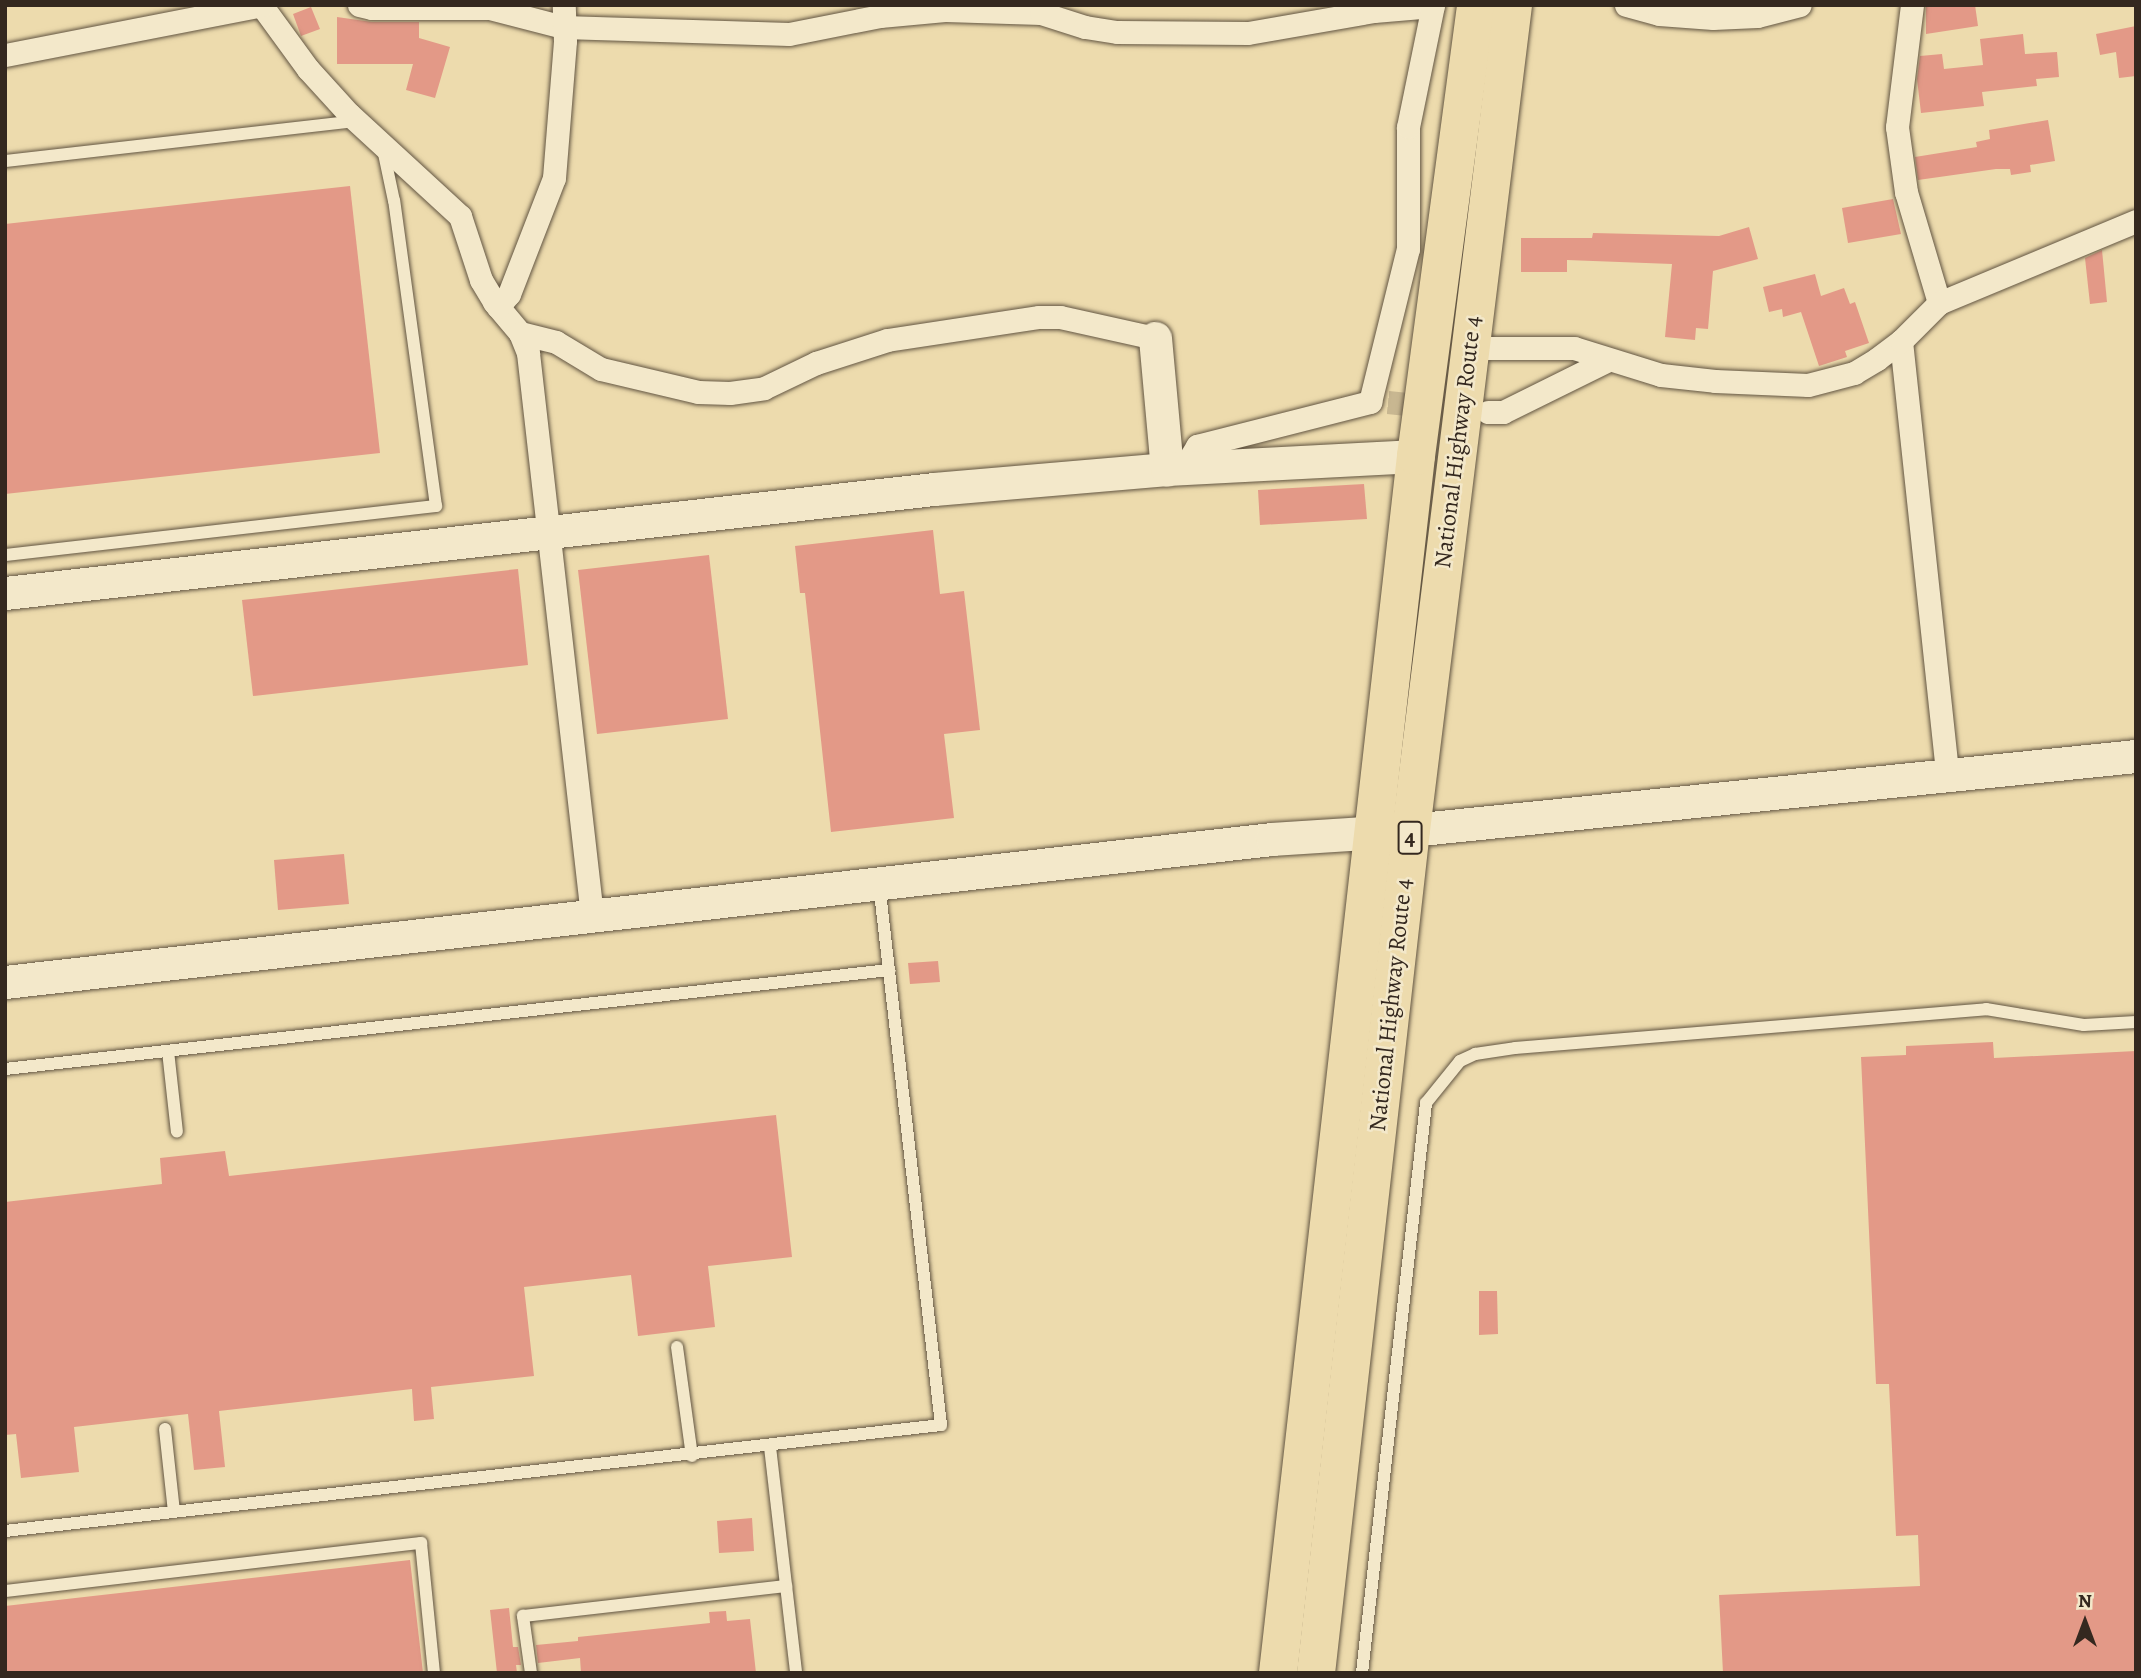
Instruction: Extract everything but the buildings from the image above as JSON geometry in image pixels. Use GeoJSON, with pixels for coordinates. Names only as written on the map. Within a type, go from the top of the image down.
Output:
{"type":"FeatureCollection","features":[{"type":"Feature","properties":{"kind":"highway","name":"National Highway Route 4"},"geometry":{"type":"LineString","coordinates":[[1315,1673],[1392,831],[1416,456],[1476,5]]}},
{"type":"Feature","properties":{"kind":"highway","name":"National Highway Route 4"},"geometry":{"type":"LineString","coordinates":[[1279,1673],[1392,831],[1469,348],[1513,5]]}},
{"type":"Feature","properties":{"kind":"street"},"geometry":{"type":"LineString","coordinates":[[5,55],[198,12],[263,5],[308,69],[356,121],[460,216],[481,280],[498,307],[520,333],[528,354],[592,916]]}},
{"type":"Feature","properties":{"kind":"street"},"geometry":{"type":"LineString","coordinates":[[359,5],[372,8],[491,8],[789,34],[880,16],[946,10],[1041,13],[1084,27],[1117,32],[1248,33],[1374,11],[1433,6],[1408,127],[1408,249],[1379,402],[1197,446],[1175,468]]}},
{"type":"Feature","properties":{"kind":"street"},"geometry":{"type":"LineString","coordinates":[[1626,5],[1639,11],[1703,18],[1757,16],[1800,5]]}},
{"type":"Feature","properties":{"kind":"street"},"geometry":{"type":"LineString","coordinates":[[1912,5],[1897,127],[1906,192],[1939,303]]}},
{"type":"Feature","properties":{"kind":"street"},"geometry":{"type":"LineString","coordinates":[[498,307],[509,294],[554,178],[563,16]]}},
{"type":"Feature","properties":{"kind":"street"},"geometry":{"type":"LineString","coordinates":[[1469,348],[1574,348],[1661,375],[1808,385],[1854,373],[1900,341],[1939,303],[2136,220]]}},
{"type":"Feature","properties":{"kind":"street"},"geometry":{"type":"LineString","coordinates":[[520,333],[556,342],[601,369],[698,393],[730,393],[764,388],[817,363],[887,340],[1039,317],[1060,317],[1155,338],[1175,468]]}},
{"type":"Feature","properties":{"kind":"street"},"geometry":{"type":"LineString","coordinates":[[1900,341],[1947,775]]}},
{"type":"Feature","properties":{"kind":"street"},"geometry":{"type":"LineString","coordinates":[[1488,412],[1503,412],[1608,360]]}},
{"type":"Feature","properties":{"kind":"street"},"geometry":{"type":"LineString","coordinates":[[5,593],[934,489],[1175,468],[1416,456]]}},
{"type":"Feature","properties":{"kind":"street"},"geometry":{"type":"LineString","coordinates":[[5,982],[1258,841],[1392,831],[2136,756]]}},
{"type":"Feature","properties":{"kind":"lane"},"geometry":{"type":"LineString","coordinates":[[5,160],[356,121]]}},
{"type":"Feature","properties":{"kind":"lane"},"geometry":{"type":"LineString","coordinates":[[5,555],[436,506],[394,201],[382,144]]}},
{"type":"Feature","properties":{"kind":"lane"},"geometry":{"type":"LineString","coordinates":[[5,1531],[770,1447],[941,1425],[879,883]]}},
{"type":"Feature","properties":{"kind":"lane"},"geometry":{"type":"LineString","coordinates":[[5,1069],[889,970]]}},
{"type":"Feature","properties":{"kind":"lane"},"geometry":{"type":"LineString","coordinates":[[1362,1673],[1426,1103],[1460,1061],[1475,1054],[1515,1048],[1986,1009],[2084,1025],[2136,1022]]}},
{"type":"Feature","properties":{"kind":"lane"},"geometry":{"type":"LineString","coordinates":[[167,1051],[177,1132]]}},
{"type":"Feature","properties":{"kind":"lane"},"geometry":{"type":"LineString","coordinates":[[677,1347],[692,1455]]}},
{"type":"Feature","properties":{"kind":"lane"},"geometry":{"type":"LineString","coordinates":[[165,1429],[174,1512]]}},
{"type":"Feature","properties":{"kind":"lane"},"geometry":{"type":"LineString","coordinates":[[770,1447],[796,1673]]}},
{"type":"Feature","properties":{"kind":"lane"},"geometry":{"type":"LineString","coordinates":[[5,1591],[421,1543],[434,1673]]}},
{"type":"Feature","properties":{"kind":"lane"},"geometry":{"type":"LineString","coordinates":[[530,1673],[523,1616],[786,1586]]}},
{"type":"Feature","properties":{"kind":"tunnel"},"geometry":{"type":"LineString","coordinates":[[1388,402],[1475,411]]}}]}
